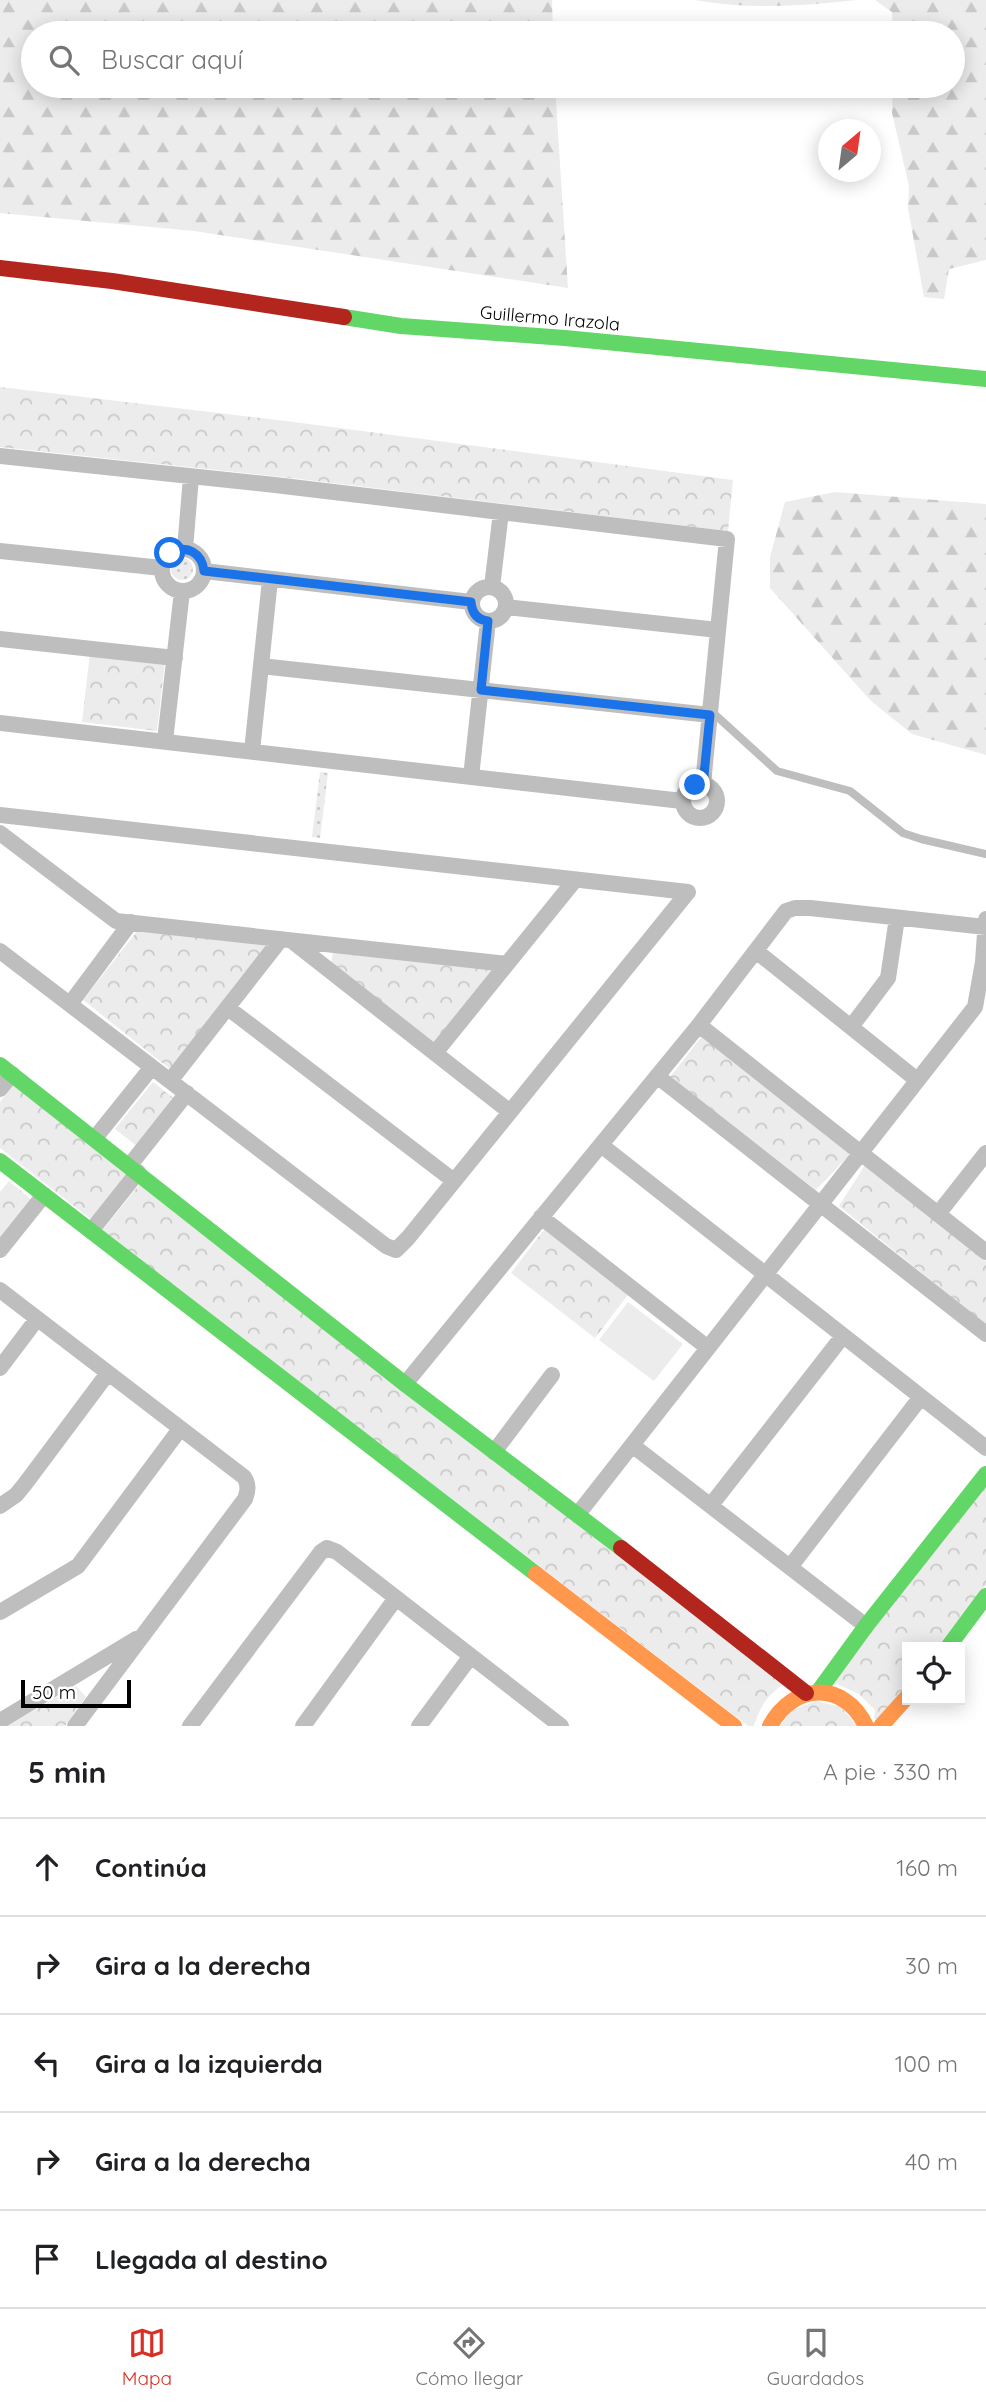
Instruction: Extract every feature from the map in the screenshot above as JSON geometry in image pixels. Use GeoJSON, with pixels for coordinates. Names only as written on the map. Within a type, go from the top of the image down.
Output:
{"type":"FeatureCollection","features":[{"type":"Feature","properties":{"kind":"street","name":"Guillermo Irazola"},"geometry":{"type":"LineString","coordinates":[[0,268],[112,281],[401,326],[565,338],[986,379]]}},
{"type":"Feature","properties":{"kind":"street"},"geometry":{"type":"LineString","coordinates":[[0,456],[727,539],[703,785]]}},
{"type":"Feature","properties":{"kind":"street"},"geometry":{"type":"LineString","coordinates":[[185,549],[191,477]]}},
{"type":"Feature","properties":{"kind":"street"},"geometry":{"type":"LineString","coordinates":[[492,587],[501,512]]}},
{"type":"Feature","properties":{"kind":"street"},"geometry":{"type":"LineString","coordinates":[[185,549],[196,553],[204,571],[199,584],[193,589],[182,591],[167,583],[162,568],[170,553],[185,549]]}},
{"type":"Feature","properties":{"kind":"street"},"geometry":{"type":"LineString","coordinates":[[0,551],[162,568]]}},
{"type":"Feature","properties":{"kind":"street"},"geometry":{"type":"LineString","coordinates":[[204,571],[471,602]]}},
{"type":"Feature","properties":{"kind":"street"},"geometry":{"type":"LineString","coordinates":[[252,751],[270,580]]}},
{"type":"Feature","properties":{"kind":"street"},"geometry":{"type":"LineString","coordinates":[[492,587],[503,593],[506,607],[497,620],[488,621],[475,615],[471,602],[478,590],[492,587]]}},
{"type":"Feature","properties":{"kind":"street"},"geometry":{"type":"LineString","coordinates":[[164,741],[182,591]]}},
{"type":"Feature","properties":{"kind":"street"},"geometry":{"type":"LineString","coordinates":[[506,607],[718,630]]}},
{"type":"Feature","properties":{"kind":"street"},"geometry":{"type":"LineString","coordinates":[[471,777],[488,621]]}},
{"type":"Feature","properties":{"kind":"street"},"geometry":{"type":"LineString","coordinates":[[0,639],[175,658]]}},
{"type":"Feature","properties":{"kind":"street"},"geometry":{"type":"LineString","coordinates":[[261,666],[710,713]]}},
{"type":"Feature","properties":{"kind":"street"},"geometry":{"type":"LineString","coordinates":[[0,723],[682,800]]}},
{"type":"Feature","properties":{"kind":"street"},"geometry":{"type":"LineString","coordinates":[[703,785],[711,788],[717,803],[712,814],[695,818],[686,811],[682,800],[690,787],[703,785]]}},
{"type":"Feature","properties":{"kind":"street"},"geometry":{"type":"LineString","coordinates":[[0,815],[688,892],[403,1245],[396,1250],[390,1249],[0,951]]}},
{"type":"Feature","properties":{"kind":"street"},"geometry":{"type":"LineString","coordinates":[[0,833],[116,921],[507,964]]}},
{"type":"Feature","properties":{"kind":"street"},"geometry":{"type":"LineString","coordinates":[[435,1053],[575,880]]}},
{"type":"Feature","properties":{"kind":"street"},"geometry":{"type":"LineString","coordinates":[[405,1384],[699,1025],[786,911],[795,908],[986,925],[984,963],[975,1007],[578,1514]]}},
{"type":"Feature","properties":{"kind":"street"},"geometry":{"type":"LineString","coordinates":[[851,1027],[888,978],[897,918]]}},
{"type":"Feature","properties":{"kind":"street"},"geometry":{"type":"LineString","coordinates":[[70,1004],[131,922]]}},
{"type":"Feature","properties":{"kind":"street"},"geometry":{"type":"LineString","coordinates":[[286,940],[510,1112]]}},
{"type":"Feature","properties":{"kind":"street"},"geometry":{"type":"LineString","coordinates":[[170,1081],[286,940]]}},
{"type":"Feature","properties":{"kind":"street"},"geometry":{"type":"LineString","coordinates":[[756,951],[917,1080]]}},
{"type":"Feature","properties":{"kind":"street"},"geometry":{"type":"LineString","coordinates":[[228,1009],[454,1181]]}},
{"type":"Feature","properties":{"kind":"street"},"geometry":{"type":"LineString","coordinates":[[699,1025],[986,1252]]}},
{"type":"Feature","properties":{"kind":"street"},"geometry":{"type":"LineString","coordinates":[[95,1138],[152,1067]]}},
{"type":"Feature","properties":{"kind":"street"},"geometry":{"type":"LineString","coordinates":[[0,1089],[6,1070],[134,1168],[405,1384],[812,1693]]}},
{"type":"Feature","properties":{"kind":"street"},"geometry":{"type":"LineString","coordinates":[[657,1076],[986,1334]]}},
{"type":"Feature","properties":{"kind":"street"},"geometry":{"type":"LineString","coordinates":[[91,1231],[187,1093]]}},
{"type":"Feature","properties":{"kind":"street"},"geometry":{"type":"LineString","coordinates":[[601,1144],[986,1448]]}},
{"type":"Feature","properties":{"kind":"street"},"geometry":{"type":"LineString","coordinates":[[938,1214],[986,1153]]}},
{"type":"Feature","properties":{"kind":"street"},"geometry":{"type":"LineString","coordinates":[[0,1183],[5,1165],[734,1726]]}},
{"type":"Feature","properties":{"kind":"street"},"geometry":{"type":"LineString","coordinates":[[0,1250],[44,1195]]}},
{"type":"Feature","properties":{"kind":"street"},"geometry":{"type":"LineString","coordinates":[[541,1217],[708,1348]]}},
{"type":"Feature","properties":{"kind":"street"},"geometry":{"type":"LineString","coordinates":[[0,1290],[244,1477],[248,1488],[245,1499],[75,1726]]}},
{"type":"Feature","properties":{"kind":"street"},"geometry":{"type":"LineString","coordinates":[[0,1368],[37,1319]]}},
{"type":"Feature","properties":{"kind":"street"},"geometry":{"type":"LineString","coordinates":[[711,1506],[844,1336]]}},
{"type":"Feature","properties":{"kind":"street"},"geometry":{"type":"LineString","coordinates":[[0,1506],[25,1484],[108,1373]]}},
{"type":"Feature","properties":{"kind":"street"},"geometry":{"type":"LineString","coordinates":[[495,1452],[552,1375]]}},
{"type":"Feature","properties":{"kind":"street"},"geometry":{"type":"LineString","coordinates":[[790,1567],[921,1397]]}},
{"type":"Feature","properties":{"kind":"street"},"geometry":{"type":"LineString","coordinates":[[0,1612],[78,1566],[180,1429]]}},
{"type":"Feature","properties":{"kind":"street"},"geometry":{"type":"LineString","coordinates":[[632,1445],[866,1626]]}},
{"type":"Feature","properties":{"kind":"street"},"geometry":{"type":"LineString","coordinates":[[812,1693],[986,1474]]}},
{"type":"Feature","properties":{"kind":"street"},"geometry":{"type":"LineString","coordinates":[[190,1726],[321,1552],[327,1548],[337,1552],[471,1656],[541,1720],[561,1726]]}},
{"type":"Feature","properties":{"kind":"street"},"geometry":{"type":"LineString","coordinates":[[952,1642],[986,1596]]}},
{"type":"Feature","properties":{"kind":"street"},"geometry":{"type":"LineString","coordinates":[[303,1726],[396,1598]]}},
{"type":"Feature","properties":{"kind":"street"},"geometry":{"type":"LineString","coordinates":[[0,1721],[145,1633]]}},
{"type":"Feature","properties":{"kind":"street"},"geometry":{"type":"LineString","coordinates":[[419,1726],[471,1656]]}},
{"type":"Feature","properties":{"kind":"street"},"geometry":{"type":"LineString","coordinates":[[77,1676],[93,1682],[98,1689],[98,1697]]}},
{"type":"Feature","properties":{"kind":"street"},"geometry":{"type":"LineString","coordinates":[[770,1726],[778,1711],[790,1700],[812,1693],[841,1697],[855,1707],[866,1726]]}},
{"type":"Feature","properties":{"kind":"street"},"geometry":{"type":"LineString","coordinates":[[881,1726],[902,1703]]}},
{"type":"Feature","properties":{"kind":"lane"},"geometry":{"type":"LineString","coordinates":[[710,713],[777,771],[850,791],[903,833],[986,854]]}},
{"type":"Feature","properties":{"kind":"green space"},"geometry":{"type":"Polygon","coordinates":[[[0,0],[552,0],[553,21],[21,21],[21,98],[556,98],[568,288],[194,231],[0,213],[0,0]]]}},
{"type":"Feature","properties":{"kind":"green space"},"geometry":{"type":"Polygon","coordinates":[[[695,0],[858,0],[776,6],[695,0]]]}},
{"type":"Feature","properties":{"kind":"green space"},"geometry":{"type":"Polygon","coordinates":[[[875,0],[986,0],[986,260],[949,269],[944,299],[924,297],[908,208],[909,186],[892,113],[893,98],[965,98],[965,21],[892,21],[892,12],[875,0]]]}},
{"type":"Feature","properties":{"kind":"green space"},"geometry":{"type":"Polygon","coordinates":[[[0,387],[294,422],[733,480],[728,531],[291,478],[0,447],[0,387]]]}},
{"type":"Feature","properties":{"kind":"green space"},"geometry":{"type":"Polygon","coordinates":[[[835,492],[986,504],[986,755],[912,734],[871,701],[770,588],[770,557],[785,502],[835,492]]]}},
{"type":"Feature","properties":{"kind":"green space"},"geometry":{"type":"Polygon","coordinates":[[[182,558],[190,561],[193,569],[190,577],[182,580],[174,577],[171,569],[174,561],[182,558]]]}},
{"type":"Feature","properties":{"kind":"green space"},"geometry":{"type":"Polygon","coordinates":[[[90,653],[165,662],[157,731],[82,722],[90,653]]]}},
{"type":"Feature","properties":{"kind":"green space"},"geometry":{"type":"Polygon","coordinates":[[[320,772],[328,773],[320,838],[312,837],[320,772]]]}},
{"type":"Feature","properties":{"kind":"green space"},"geometry":{"type":"Polygon","coordinates":[[[138,930],[268,944],[170,1069],[83,1000],[138,930]]]}},
{"type":"Feature","properties":{"kind":"green space"},"geometry":{"type":"Polygon","coordinates":[[[333,952],[496,969],[434,1043],[331,963],[333,952]]]}},
{"type":"Feature","properties":{"kind":"green space"},"geometry":{"type":"Polygon","coordinates":[[[702,1036],[850,1154],[816,1190],[670,1077],[702,1036]]]}},
{"type":"Feature","properties":{"kind":"green space"},"geometry":{"type":"Polygon","coordinates":[[[153,1082],[176,1100],[138,1147],[115,1129],[153,1082]]]}},
{"type":"Feature","properties":{"kind":"green space"},"geometry":{"type":"Polygon","coordinates":[[[13,1085],[127,1175],[92,1220],[0,1148],[0,1102],[13,1085]]]}},
{"type":"Feature","properties":{"kind":"green space"},"geometry":{"type":"Polygon","coordinates":[[[865,1165],[986,1261],[986,1325],[839,1206],[865,1165]]]}},
{"type":"Feature","properties":{"kind":"green space"},"geometry":{"type":"Polygon","coordinates":[[[9,1181],[32,1200],[0,1240],[0,1192],[9,1181]]]}},
{"type":"Feature","properties":{"kind":"green space"},"geometry":{"type":"Polygon","coordinates":[[[139,1185],[784,1684],[765,1702],[754,1726],[748,1726],[102,1231],[139,1185]]]}},
{"type":"Feature","properties":{"kind":"green space"},"geometry":{"type":"Polygon","coordinates":[[[546,1227],[630,1292],[595,1338],[511,1273],[546,1227]]]}},
{"type":"Feature","properties":{"kind":"green space"},"geometry":{"type":"Polygon","coordinates":[[[628,1302],[683,1344],[654,1381],[599,1340],[628,1302]]]}},
{"type":"Feature","properties":{"kind":"green space"},"geometry":{"type":"Polygon","coordinates":[[[986,1484],[986,1585],[941,1642],[902,1642],[902,1691],[880,1720],[874,1719],[875,1710],[859,1694],[837,1684],[835,1674],[986,1484]]]}},
{"type":"Feature","properties":{"kind":"green space"},"geometry":{"type":"Polygon","coordinates":[[[76,1686],[86,1697],[65,1726],[7,1726],[76,1686]]]}},
{"type":"Feature","properties":{"kind":"green space"},"geometry":{"type":"Polygon","coordinates":[[[816,1701],[841,1707],[857,1726],[780,1726],[791,1711],[816,1701]]]}},
{"type":"Feature","properties":{"kind":"traffic: fast"},"geometry":{"type":"LineString","coordinates":[[344,317],[401,326],[565,338],[986,379]]}},
{"type":"Feature","properties":{"kind":"traffic: fast"},"geometry":{"type":"LineString","coordinates":[[0,1065],[405,1384],[621,1548]]}},
{"type":"Feature","properties":{"kind":"traffic: fast"},"geometry":{"type":"LineString","coordinates":[[0,1161],[536,1574]]}},
{"type":"Feature","properties":{"kind":"traffic: fast"},"geometry":{"type":"LineString","coordinates":[[818,1692],[866,1626],[986,1474]]}},
{"type":"Feature","properties":{"kind":"traffic: fast"},"geometry":{"type":"LineString","coordinates":[[952,1642],[986,1596]]}},
{"type":"Feature","properties":{"kind":"traffic: slow"},"geometry":{"type":"LineString","coordinates":[[536,1574],[734,1726]]}},
{"type":"Feature","properties":{"kind":"traffic: slow"},"geometry":{"type":"LineString","coordinates":[[770,1726],[792,1701],[818,1693],[832,1694],[845,1701],[857,1711],[866,1726]]}},
{"type":"Feature","properties":{"kind":"traffic: slow"},"geometry":{"type":"LineString","coordinates":[[881,1726],[902,1703]]}},
{"type":"Feature","properties":{"kind":"traffic: jam"},"geometry":{"type":"LineString","coordinates":[[0,268],[112,281],[344,317]]}},
{"type":"Feature","properties":{"kind":"traffic: jam"},"geometry":{"type":"LineString","coordinates":[[621,1548],[806,1693]]}},
{"type":"Feature","properties":{"kind":"route"},"geometry":{"type":"LineString","coordinates":[[170,553],[183,549],[196,553],[204,571],[471,602],[475,615],[488,621],[481,690],[710,715],[703,785],[695,785]]}}]}
